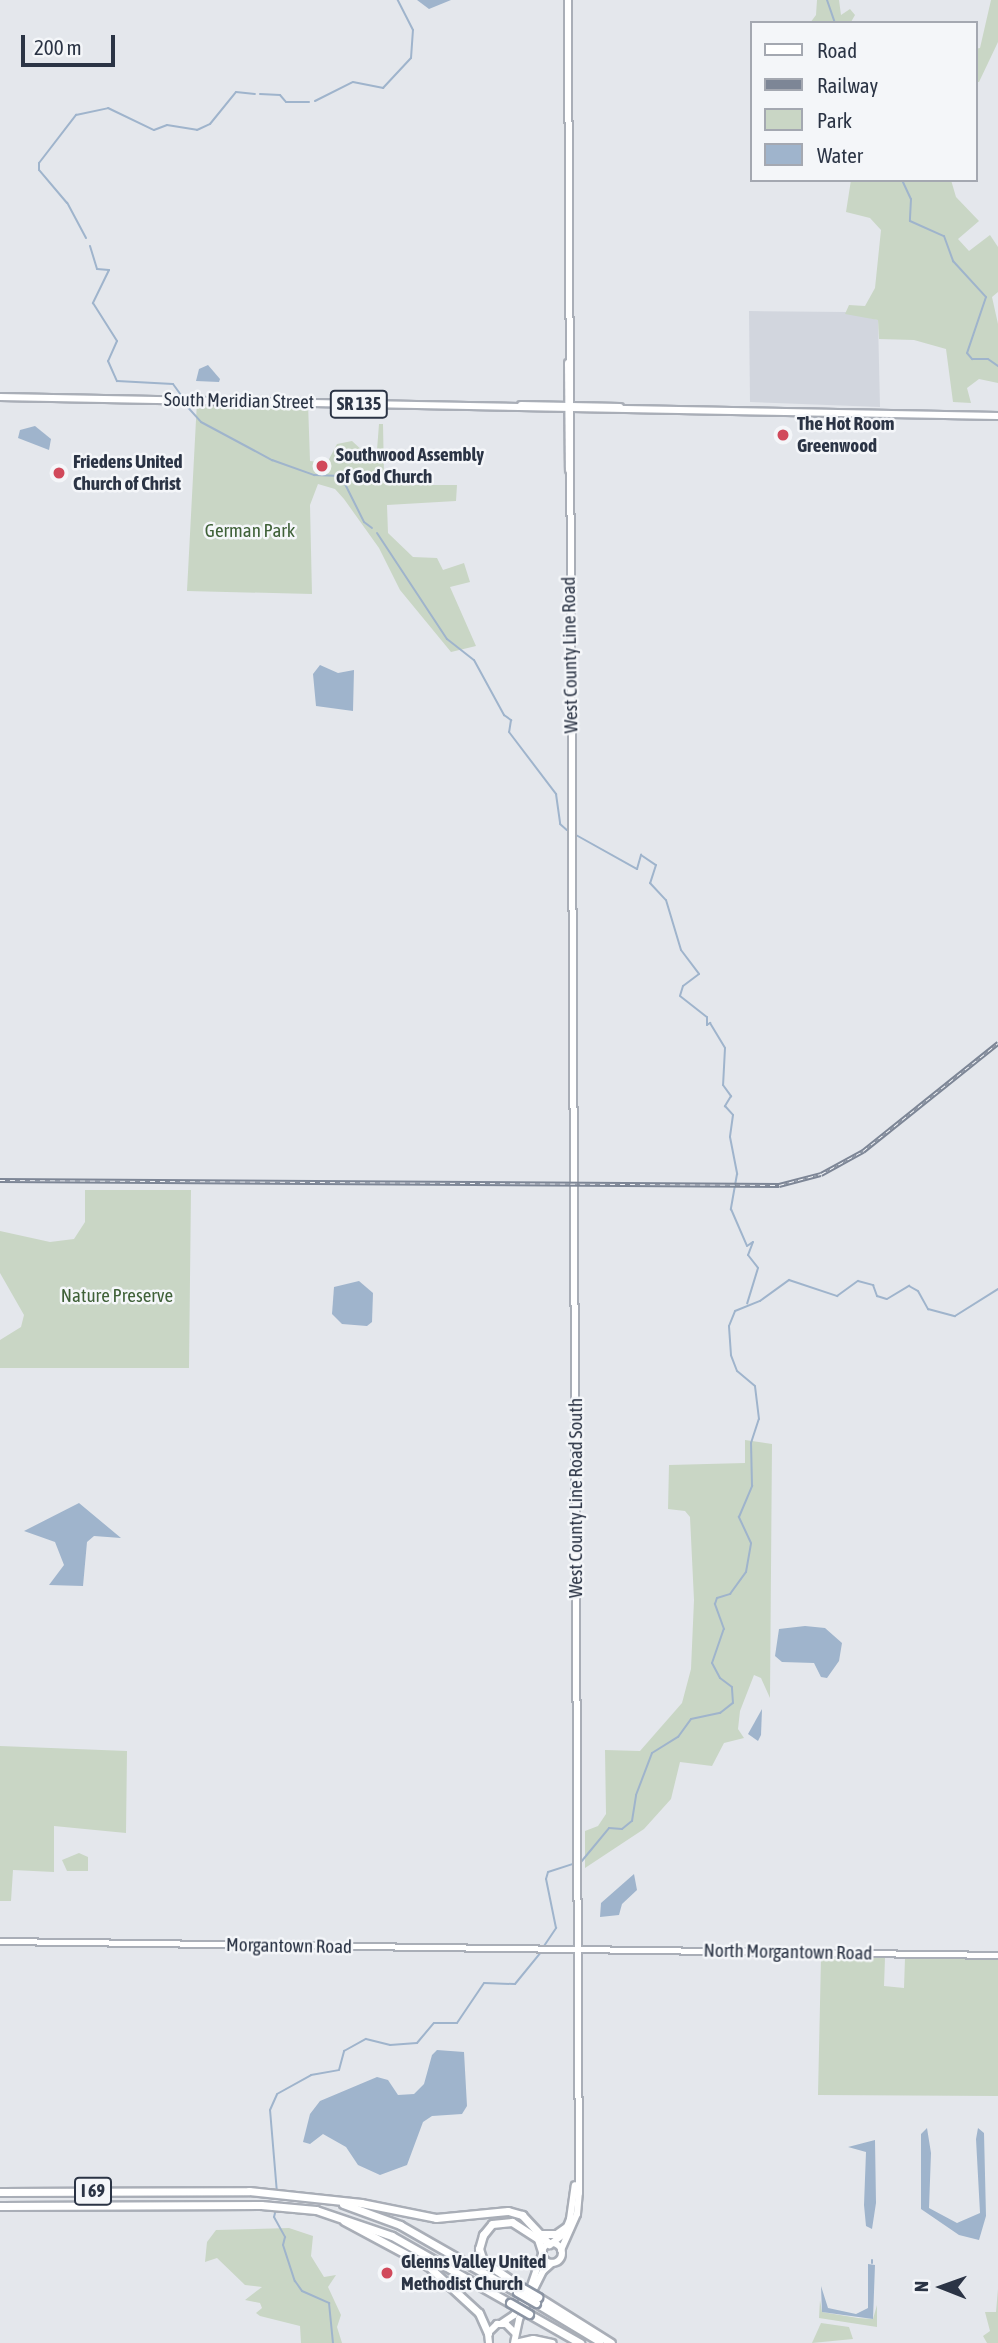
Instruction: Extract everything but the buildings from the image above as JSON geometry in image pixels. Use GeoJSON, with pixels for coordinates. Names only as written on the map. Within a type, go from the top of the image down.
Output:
{"type":"FeatureCollection","features":[{"type":"Feature","properties":{"kind":"highway","name":"I 69"},"geometry":{"type":"LineString","coordinates":[[0,2192],[202,2190],[302,2194],[392,2222],[519,2289],[603,2343]]}},
{"type":"Feature","properties":{"kind":"highway"},"geometry":{"type":"LineString","coordinates":[[302,2194],[436,2218],[508,2211],[522,2216],[551,2244]]}},
{"type":"Feature","properties":{"kind":"highway","name":"I 69"},"geometry":{"type":"LineString","coordinates":[[0,2206],[261,2205],[324,2212],[393,2236],[580,2343]]}},
{"type":"Feature","properties":{"kind":"highway"},"geometry":{"type":"LineString","coordinates":[[324,2212],[389,2241],[428,2266],[479,2314],[488,2333]]}},
{"type":"Feature","properties":{"kind":"highway"},"geometry":{"type":"LineString","coordinates":[[519,2289],[483,2262],[479,2249],[482,2235],[492,2224],[512,2222],[538,2239],[542,2253]]}},
{"type":"Feature","properties":{"kind":"highway"},"geometry":{"type":"LineString","coordinates":[[537,2231],[554,2235],[566,2227]]}},
{"type":"Feature","properties":{"kind":"highway"},"geometry":{"type":"LineString","coordinates":[[537,2300],[611,2343]]}},
{"type":"Feature","properties":{"kind":"highway"},"geometry":{"type":"LineString","coordinates":[[515,2343],[533,2339],[552,2343]]}},
{"type":"Feature","properties":{"kind":"main road","name":"West County Line Road"},"geometry":{"type":"LineString","coordinates":[[568,0],[572,840]]}},
{"type":"Feature","properties":{"kind":"main road","name":"South Meridian Street"},"geometry":{"type":"LineString","coordinates":[[0,397],[568,406]]}},
{"type":"Feature","properties":{"kind":"main road","name":"SR 135"},"geometry":{"type":"LineString","coordinates":[[568,406],[998,415]]}},
{"type":"Feature","properties":{"kind":"main road","name":"West County Line Road South"},"geometry":{"type":"LineString","coordinates":[[552,2263],[560,2259],[579,2206],[572,840]]}},
{"type":"Feature","properties":{"kind":"main road","name":"Morgantown Road"},"geometry":{"type":"LineString","coordinates":[[0,1941],[578,1950]]}},
{"type":"Feature","properties":{"kind":"main road","name":"North Morgantown Road"},"geometry":{"type":"LineString","coordinates":[[578,1950],[998,1955]]}},
{"type":"Feature","properties":{"kind":"main road","name":"West County Line Road South"},"geometry":{"type":"LineString","coordinates":[[542,2253],[566,2227],[573,2208],[578,2156]]}},
{"type":"Feature","properties":{"kind":"main road"},"geometry":{"type":"LineString","coordinates":[[551,2244],[561,2250]]}},
{"type":"Feature","properties":{"kind":"main road"},"geometry":{"type":"LineString","coordinates":[[489,2343],[488,2333],[514,2315],[533,2282],[542,2253],[552,2263],[543,2271],[515,2333],[515,2343]]}},
{"type":"Feature","properties":{"kind":"main road"},"geometry":{"type":"LineString","coordinates":[[502,2323],[515,2333]]}},
{"type":"Feature","properties":{"kind":"shaded area"},"geometry":{"type":"Polygon","coordinates":[[[749,311],[846,312],[878,320],[880,407],[750,402],[749,311]]]}},
{"type":"Feature","properties":{"kind":"green space"},"geometry":{"type":"Polygon","coordinates":[[[817,0],[839,0],[841,15],[850,9],[855,15],[852,21],[812,21],[816,15],[817,0]]]}},
{"type":"Feature","properties":{"kind":"green space"},"geometry":{"type":"Polygon","coordinates":[[[991,0],[998,0],[998,42],[977,82],[977,49],[980,48],[991,0]]]}},
{"type":"Feature","properties":{"kind":"green space"},"geometry":{"type":"Polygon","coordinates":[[[851,182],[952,182],[956,197],[979,221],[958,239],[969,251],[990,235],[998,247],[998,292],[992,297],[998,324],[998,383],[979,379],[967,388],[971,403],[953,402],[946,349],[914,340],[879,339],[878,320],[845,314],[849,305],[865,306],[875,288],[881,230],[870,218],[846,212],[851,182]]]}},
{"type":"Feature","properties":{"kind":"green space","name":"German Park"},"geometry":{"type":"Polygon","coordinates":[[[197,401],[308,403],[310,461],[327,463],[337,444],[352,441],[376,463],[379,424],[383,424],[384,476],[406,476],[414,485],[457,485],[456,501],[387,505],[388,533],[413,557],[437,558],[443,570],[464,563],[470,582],[450,587],[476,646],[451,652],[400,590],[379,548],[344,499],[335,489],[318,484],[310,505],[312,594],[187,591],[197,401]]]}},
{"type":"Feature","properties":{"kind":"green space","name":"Nature Preserve"},"geometry":{"type":"Polygon","coordinates":[[[85,1190],[191,1190],[189,1368],[0,1368],[0,1340],[21,1327],[24,1315],[0,1273],[0,1231],[50,1242],[74,1239],[85,1222],[85,1190]]]}},
{"type":"Feature","properties":{"kind":"green space"},"geometry":{"type":"Polygon","coordinates":[[[745,1440],[772,1444],[770,1698],[761,1678],[754,1675],[740,1711],[738,1729],[744,1738],[724,1743],[712,1766],[680,1762],[671,1799],[644,1829],[585,1868],[585,1831],[598,1826],[606,1814],[605,1750],[640,1751],[682,1703],[691,1669],[694,1600],[690,1517],[685,1511],[668,1509],[669,1465],[745,1463],[745,1440]]]}},
{"type":"Feature","properties":{"kind":"green space"},"geometry":{"type":"Polygon","coordinates":[[[0,1746],[127,1751],[126,1833],[54,1826],[54,1872],[13,1870],[11,1901],[0,1901],[0,1746]]]}},
{"type":"Feature","properties":{"kind":"green space"},"geometry":{"type":"Polygon","coordinates":[[[79,1853],[88,1857],[88,1871],[67,1871],[62,1860],[79,1853]]]}},
{"type":"Feature","properties":{"kind":"green space"},"geometry":{"type":"Polygon","coordinates":[[[821,1958],[885,1958],[884,1986],[904,1988],[905,1958],[998,1959],[998,2096],[818,2095],[821,1958]]]}},
{"type":"Feature","properties":{"kind":"green space"},"geometry":{"type":"Polygon","coordinates":[[[289,2228],[313,2236],[311,2256],[324,2277],[336,2275],[328,2287],[341,2315],[337,2327],[342,2343],[301,2343],[300,2326],[260,2316],[256,2313],[262,2308],[260,2303],[245,2300],[262,2287],[245,2285],[217,2258],[205,2262],[207,2242],[216,2230],[289,2228]]]}},
{"type":"Feature","properties":{"kind":"green space"},"geometry":{"type":"Polygon","coordinates":[[[998,2289],[998,2343],[987,2343],[983,2336],[990,2331],[985,2312],[996,2312],[998,2289]]]}},
{"type":"Feature","properties":{"kind":"green space"},"geometry":{"type":"Polygon","coordinates":[[[820,2300],[822,2312],[858,2318],[873,2319],[877,2305],[877,2327],[819,2318],[820,2300]]]}},
{"type":"Feature","properties":{"kind":"green space"},"geometry":{"type":"Polygon","coordinates":[[[821,2323],[849,2327],[853,2339],[812,2343],[821,2323]]]}},
{"type":"Feature","properties":{"kind":"water"},"geometry":{"type":"Polygon","coordinates":[[[417,0],[451,0],[429,9],[417,0]]]}},
{"type":"Feature","properties":{"kind":"water"},"geometry":{"type":"Polygon","coordinates":[[[208,365],[220,379],[219,382],[196,381],[199,369],[208,365]]]}},
{"type":"Feature","properties":{"kind":"water"},"geometry":{"type":"Polygon","coordinates":[[[35,426],[51,439],[49,450],[18,438],[20,430],[35,426]]]}},
{"type":"Feature","properties":{"kind":"water"},"geometry":{"type":"Polygon","coordinates":[[[320,665],[338,673],[354,670],[353,711],[316,706],[313,674],[320,665]]]}},
{"type":"Feature","properties":{"kind":"water"},"geometry":{"type":"Polygon","coordinates":[[[359,1281],[373,1293],[372,1322],[367,1326],[342,1324],[332,1314],[334,1287],[359,1281]]]}},
{"type":"Feature","properties":{"kind":"water"},"geometry":{"type":"Polygon","coordinates":[[[79,1503],[121,1538],[94,1536],[87,1542],[83,1586],[49,1585],[64,1565],[55,1542],[24,1531],[79,1503]]]}},
{"type":"Feature","properties":{"kind":"water"},"geometry":{"type":"Polygon","coordinates":[[[805,1626],[825,1628],[842,1643],[839,1661],[827,1678],[821,1677],[814,1663],[782,1662],[775,1656],[779,1629],[805,1626]]]}},
{"type":"Feature","properties":{"kind":"water"},"geometry":{"type":"Polygon","coordinates":[[[762,1709],[761,1735],[758,1741],[748,1734],[762,1709]]]}},
{"type":"Feature","properties":{"kind":"water"},"geometry":{"type":"Polygon","coordinates":[[[634,1874],[637,1890],[622,1904],[619,1915],[600,1917],[601,1903],[634,1874]]]}},
{"type":"Feature","properties":{"kind":"water"},"geometry":{"type":"Polygon","coordinates":[[[437,2050],[464,2052],[467,2106],[462,2114],[432,2116],[423,2122],[407,2165],[380,2175],[358,2165],[346,2147],[323,2134],[310,2144],[303,2142],[310,2114],[320,2101],[377,2077],[388,2080],[398,2095],[414,2094],[424,2084],[432,2055],[437,2050]]]}},
{"type":"Feature","properties":{"kind":"water"},"geometry":{"type":"Polygon","coordinates":[[[927,2128],[931,2153],[929,2208],[957,2223],[980,2213],[976,2139],[978,2128],[984,2133],[986,2216],[979,2240],[959,2235],[921,2209],[921,2134],[927,2128]]]}},
{"type":"Feature","properties":{"kind":"water"},"geometry":{"type":"Polygon","coordinates":[[[875,2140],[876,2203],[872,2229],[866,2226],[864,2205],[866,2152],[848,2147],[875,2140]]]}},
{"type":"Feature","properties":{"kind":"water"},"geometry":{"type":"Polygon","coordinates":[[[868,2264],[875,2265],[873,2319],[822,2312],[821,2286],[828,2308],[856,2314],[868,2308],[868,2264]]]}},
{"type":"Feature","properties":{"kind":"waterway"},"geometry":{"type":"LineString","coordinates":[[315,101],[353,82],[383,88],[411,58],[413,30],[398,0]]}},
{"type":"Feature","properties":{"kind":"waterway"},"geometry":{"type":"LineString","coordinates":[[827,0],[834,21]]}},
{"type":"Feature","properties":{"kind":"waterway"},"geometry":{"type":"LineString","coordinates":[[86,238],[67,203],[39,170],[39,163],[76,115],[108,108],[154,130],[167,125],[197,130],[210,124],[236,92],[255,94]]}},
{"type":"Feature","properties":{"kind":"waterway"},"geometry":{"type":"LineString","coordinates":[[260,94],[280,95],[286,102],[309,102]]}},
{"type":"Feature","properties":{"kind":"waterway"},"geometry":{"type":"LineString","coordinates":[[903,182],[911,199],[910,221],[944,236],[953,261],[986,297],[967,353],[972,359],[988,359],[998,366]]}},
{"type":"Feature","properties":{"kind":"waterway"},"geometry":{"type":"LineString","coordinates":[[90,246],[97,269],[109,270],[93,303],[117,341],[108,361],[117,381],[173,384],[183,398]]}},
{"type":"Feature","properties":{"kind":"waterway"},"geometry":{"type":"LineString","coordinates":[[184,403],[201,422],[272,460],[314,475],[341,476],[364,522],[372,528]]}},
{"type":"Feature","properties":{"kind":"waterway"},"geometry":{"type":"LineString","coordinates":[[377,533],[447,639],[474,660],[504,715],[511,720],[509,732],[556,794],[560,824],[567,830]]}},
{"type":"Feature","properties":{"kind":"waterway"},"geometry":{"type":"LineString","coordinates":[[576,835],[637,869],[641,855],[656,865],[650,883],[666,900],[681,950],[699,974],[683,986],[680,996],[707,1017],[707,1025],[710,1023],[725,1048],[723,1085],[731,1096],[725,1106],[733,1115],[730,1137],[737,1174],[731,1209],[747,1246],[753,1242],[748,1255],[758,1268],[747,1303]]}},
{"type":"Feature","properties":{"kind":"waterway"},"geometry":{"type":"LineString","coordinates":[[581,1862],[609,1828],[622,1829],[632,1821],[636,1795],[652,1753],[678,1737],[691,1719],[720,1713],[733,1703],[732,1687],[720,1678],[712,1663],[724,1629],[715,1604],[717,1598],[730,1594],[746,1572],[751,1543],[739,1517],[752,1486],[751,1443],[759,1419],[755,1386],[737,1371],[731,1355],[729,1326],[735,1311],[760,1301],[789,1280],[837,1296],[858,1281],[873,1285],[877,1296],[887,1299],[909,1286],[918,1291],[928,1309],[955,1316],[998,1289]]}},
{"type":"Feature","properties":{"kind":"waterway"},"geometry":{"type":"LineString","coordinates":[[544,1946],[556,1928],[546,1879],[548,1872],[575,1863]]}},
{"type":"Feature","properties":{"kind":"waterway"},"geometry":{"type":"LineString","coordinates":[[277,2193],[270,2110],[277,2094],[311,2075],[339,2070],[344,2051],[366,2039],[390,2045],[417,2043],[434,2023],[457,2023],[484,1983],[515,1984],[542,1951]]}},
{"type":"Feature","properties":{"kind":"waterway"},"geometry":{"type":"LineString","coordinates":[[276,2209],[274,2217],[285,2237],[283,2245],[295,2281],[302,2291],[329,2303],[333,2343]]}},
{"type":"Feature","properties":{"kind":"railway"},"geometry":{"type":"LineString","coordinates":[[0,1180],[779,1185],[821,1174],[863,1151],[998,1043]]}},
{"type":"Feature","properties":{"kind":"place","name":"The Hot Room Greenwood"},"geometry":{"type":"Point","coordinates":[783,435]}},
{"type":"Feature","properties":{"kind":"place","name":"Southwood Assembly of God Church"},"geometry":{"type":"Point","coordinates":[322,466]}},
{"type":"Feature","properties":{"kind":"place","name":"Friedens United Church of Christ"},"geometry":{"type":"Point","coordinates":[59,473]}},
{"type":"Feature","properties":{"kind":"place","name":"Glenns Valley United Methodist Church"},"geometry":{"type":"Point","coordinates":[387,2273]}}]}
